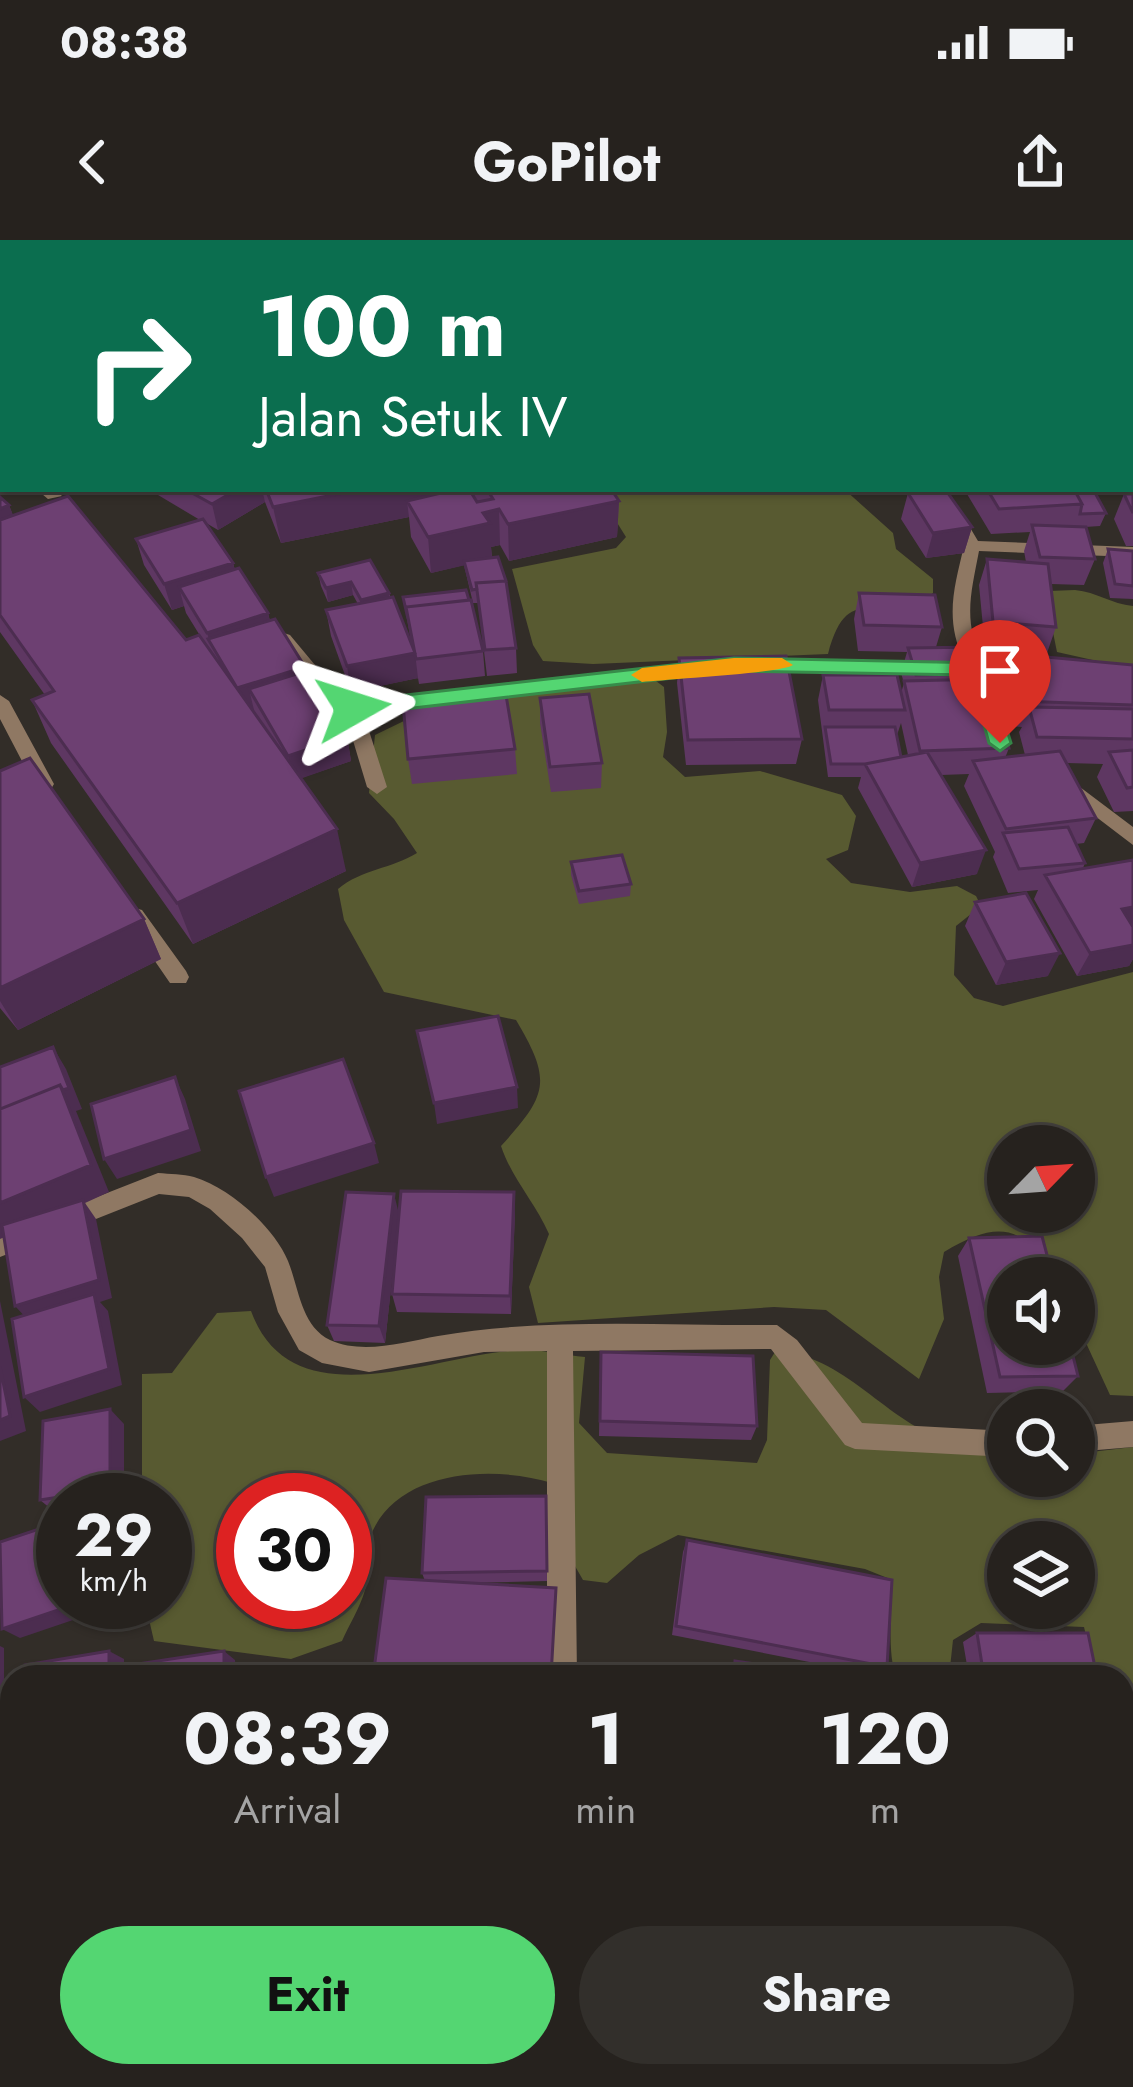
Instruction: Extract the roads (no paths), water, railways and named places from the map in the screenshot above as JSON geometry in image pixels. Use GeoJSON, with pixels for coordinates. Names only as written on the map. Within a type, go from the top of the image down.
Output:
{"type":"FeatureCollection","features":[{"type":"Feature","properties":{"kind":"street"},"geometry":{"type":"LineString","coordinates":[[941,492],[971,546],[960,582],[958,632],[981,678]]}},
{"type":"Feature","properties":{"kind":"street"},"geometry":{"type":"LineString","coordinates":[[971,546],[1133,552]]}},
{"type":"Feature","properties":{"kind":"street"},"geometry":{"type":"LineString","coordinates":[[274,626],[332,702],[353,708],[734,664],[981,678],[1067,678]]}},
{"type":"Feature","properties":{"kind":"street"},"geometry":{"type":"LineString","coordinates":[[0,701],[32,766],[58,805]]}},
{"type":"Feature","properties":{"kind":"street"},"geometry":{"type":"LineString","coordinates":[[353,708],[377,787]]}},
{"type":"Feature","properties":{"kind":"street"},"geometry":{"type":"LineString","coordinates":[[1043,773],[1066,783],[1133,838]]}},
{"type":"Feature","properties":{"kind":"street"},"geometry":{"type":"LineString","coordinates":[[125,901],[178,977]]}},
{"type":"Feature","properties":{"kind":"street"},"geometry":{"type":"LineString","coordinates":[[0,1246],[158,1183],[192,1187],[219,1201],[251,1230],[276,1262],[291,1312],[308,1341],[331,1354],[370,1360],[484,1340],[560,1337],[777,1337],[802,1362],[825,1403],[855,1436],[987,1443]]}},
{"type":"Feature","properties":{"kind":"street"},"geometry":{"type":"LineString","coordinates":[[560,1337],[562,1665]]}},
{"type":"Feature","properties":{"kind":"street"},"geometry":{"type":"LineString","coordinates":[[1095,1437],[1133,1434]]}}]}
